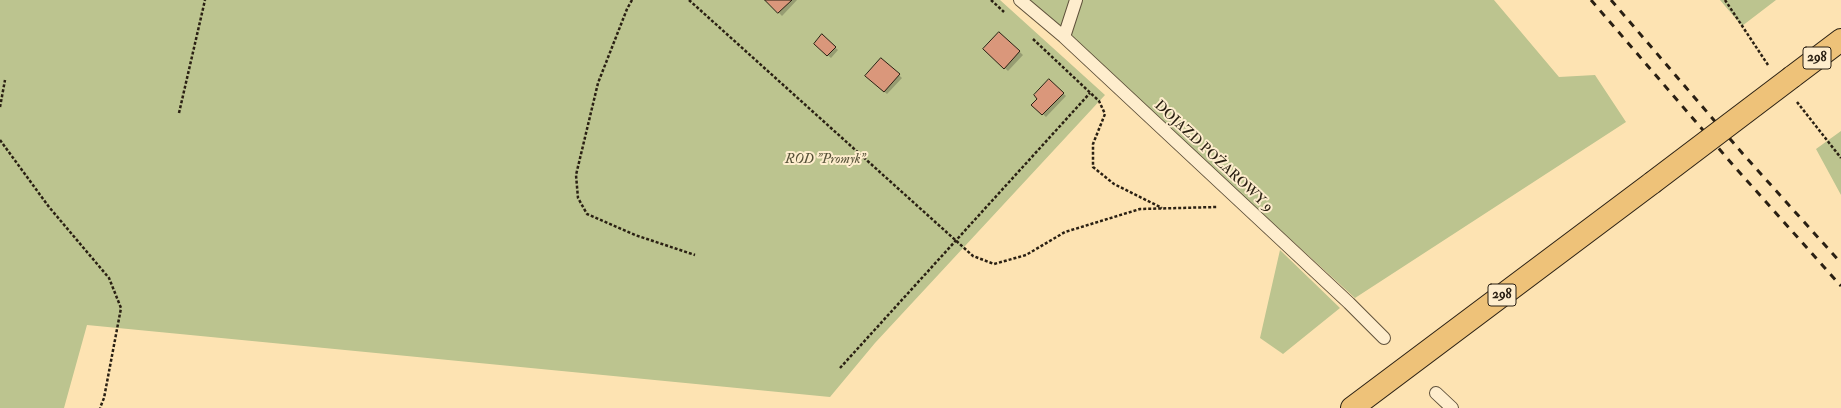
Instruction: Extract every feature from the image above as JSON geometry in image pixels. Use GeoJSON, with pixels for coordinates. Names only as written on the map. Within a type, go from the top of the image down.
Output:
{"type":"FeatureCollection","features":[{"type":"Feature","properties":{"kind":"main road","name":"298"},"geometry":{"type":"LineString","coordinates":[[1352,408],[1652,183],[1782,74],[1841,40]]}},
{"type":"Feature","properties":{"kind":"lane","name":"DOJAZD POŻAROWY 9"},"geometry":{"type":"LineString","coordinates":[[1020,0],[1064,37],[1349,303],[1384,338]]}},
{"type":"Feature","properties":{"kind":"lane"},"geometry":{"type":"LineString","coordinates":[[1064,37],[1076,0]]}},
{"type":"Feature","properties":{"kind":"lane"},"geometry":{"type":"LineString","coordinates":[[1436,393],[1452,408]]}},
{"type":"Feature","properties":{"kind":"path"},"geometry":{"type":"LineString","coordinates":[[179,113],[206,0]]}},
{"type":"Feature","properties":{"kind":"path"},"geometry":{"type":"LineString","coordinates":[[632,0],[598,83],[576,175],[578,198],[587,214],[635,235],[695,255]]}},
{"type":"Feature","properties":{"kind":"path"},"geometry":{"type":"LineString","coordinates":[[689,0],[973,256],[994,264],[1026,256],[1065,232],[1140,209],[1245,207]]}},
{"type":"Feature","properties":{"kind":"path"},"geometry":{"type":"LineString","coordinates":[[991,0],[1008,16]]}},
{"type":"Feature","properties":{"kind":"path"},"geometry":{"type":"LineString","coordinates":[[1725,0],[1763,60],[1782,74]]}},
{"type":"Feature","properties":{"kind":"path"},"geometry":{"type":"LineString","coordinates":[[1032,37],[1099,101],[1105,114],[1093,144],[1093,167],[1114,184],[1163,208]]}},
{"type":"Feature","properties":{"kind":"path"},"geometry":{"type":"LineString","coordinates":[[0,107],[5,80]]}},
{"type":"Feature","properties":{"kind":"path"},"geometry":{"type":"LineString","coordinates":[[840,368],[1090,93]]}},
{"type":"Feature","properties":{"kind":"path"},"geometry":{"type":"LineString","coordinates":[[1796,100],[1841,158]]}},
{"type":"Feature","properties":{"kind":"path"},"geometry":{"type":"LineString","coordinates":[[0,140],[49,207],[109,278],[121,308],[104,398],[100,408]]}},
{"type":"Feature","properties":{"kind":"green space","name":"ROD \"Promyk\""},"geometry":{"type":"Polygon","coordinates":[[[0,0],[1000,0],[1105,95],[875,343],[830,397],[87,325],[64,408],[0,408],[0,0]]]}},
{"type":"Feature","properties":{"kind":"green space"},"geometry":{"type":"Polygon","coordinates":[[[1028,0],[1494,0],[1559,77],[1595,75],[1626,122],[1355,298],[1028,0]]]}},
{"type":"Feature","properties":{"kind":"green space"},"geometry":{"type":"Polygon","coordinates":[[[1720,0],[1776,0],[1742,26],[1720,0]]]}},
{"type":"Feature","properties":{"kind":"green space"},"geometry":{"type":"Polygon","coordinates":[[[1841,131],[1841,195],[1816,149],[1841,131]]]}},
{"type":"Feature","properties":{"kind":"green space"},"geometry":{"type":"Polygon","coordinates":[[[1280,250],[1340,308],[1283,354],[1260,338],[1280,250]]]}},
{"type":"Feature","properties":{"kind":"building"},"geometry":{"type":"Polygon","coordinates":[[[765,0],[792,0],[778,13],[765,0]]]}},
{"type":"Feature","properties":{"kind":"building"},"geometry":{"type":"Polygon","coordinates":[[[999,32],[1020,51],[1004,69],[983,49],[999,32]]]}},
{"type":"Feature","properties":{"kind":"building"},"geometry":{"type":"Polygon","coordinates":[[[822,34],[836,47],[827,56],[814,44],[822,34]]]}},
{"type":"Feature","properties":{"kind":"building"},"geometry":{"type":"Polygon","coordinates":[[[881,58],[900,74],[884,92],[865,76],[881,58]]]}},
{"type":"Feature","properties":{"kind":"building"},"geometry":{"type":"Polygon","coordinates":[[[1049,79],[1064,93],[1042,115],[1031,105],[1037,99],[1034,95],[1049,79]]]}},
{"type":"Feature","properties":{"kind":"railway"},"geometry":{"type":"LineString","coordinates":[[1591,0],[1733,165],[1841,286]]}},
{"type":"Feature","properties":{"kind":"railway"},"geometry":{"type":"LineString","coordinates":[[1611,0],[1743,154],[1841,263]]}}]}
